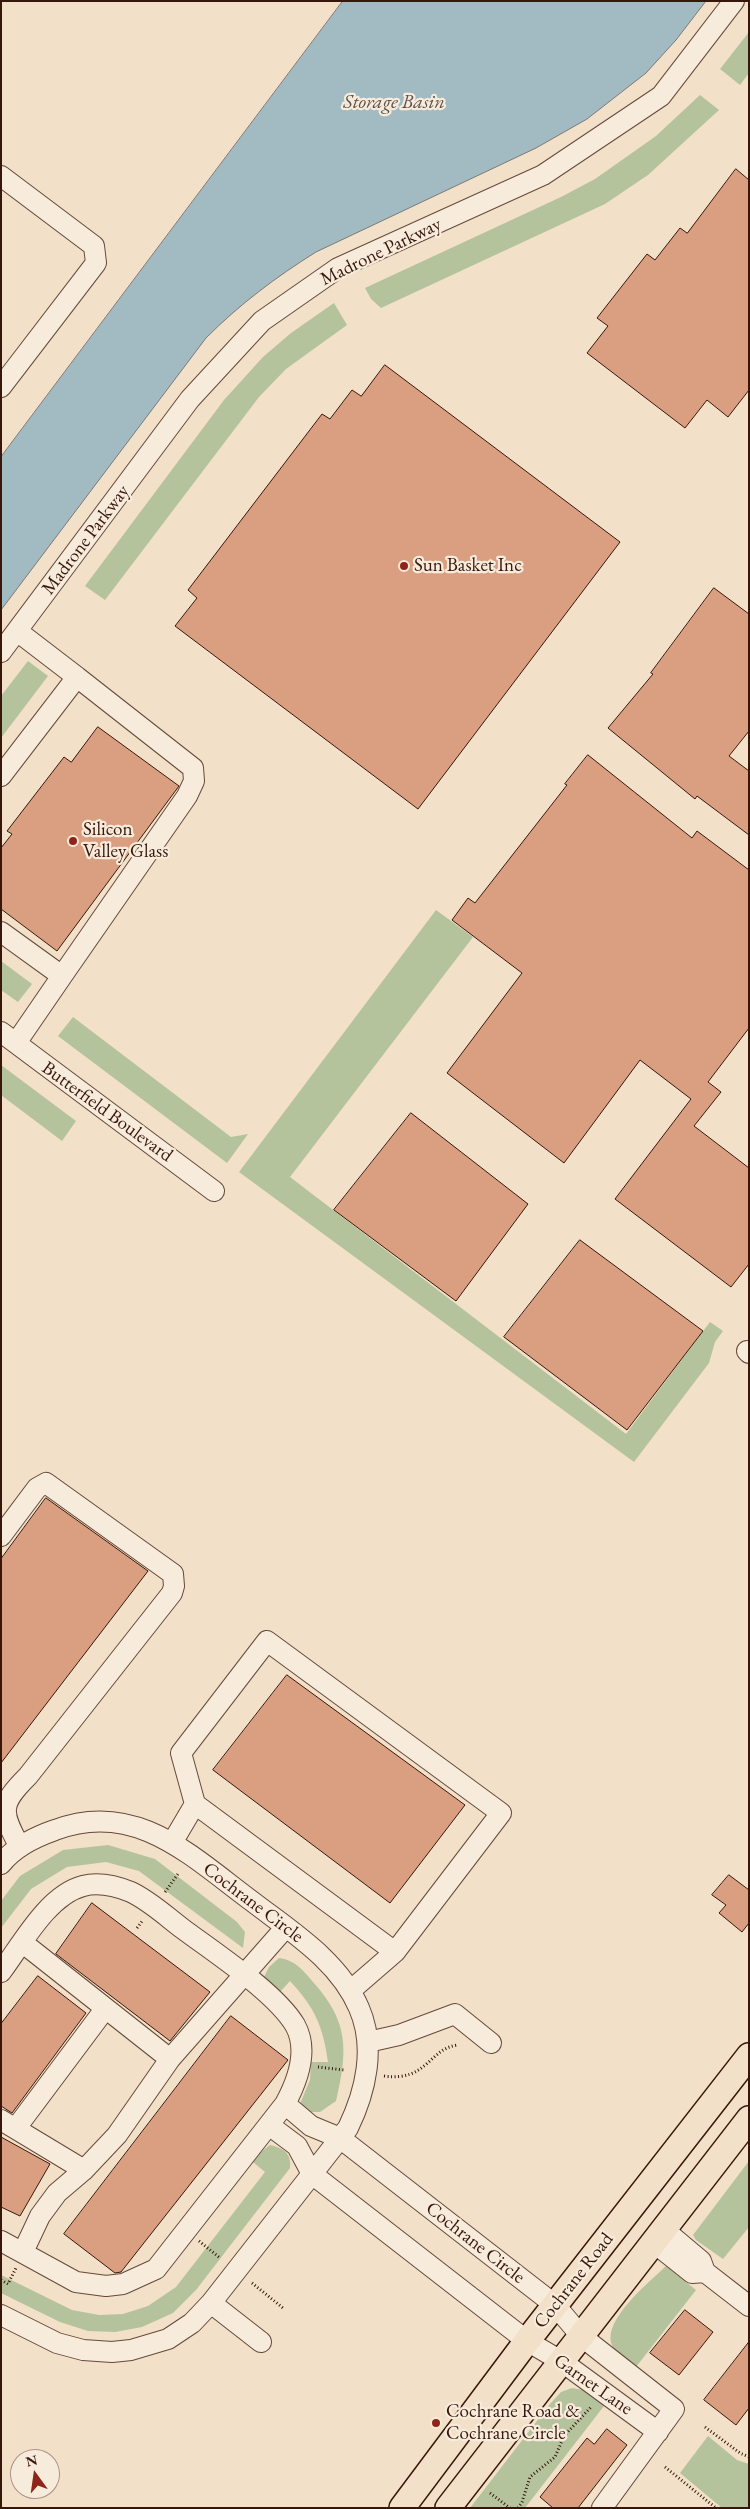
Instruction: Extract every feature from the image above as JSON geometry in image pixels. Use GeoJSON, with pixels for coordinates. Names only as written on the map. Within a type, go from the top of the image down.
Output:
{"type":"FeatureCollection","features":[{"type":"Feature","properties":{"kind":"main road","name":"Cochrane Road"},"geometry":{"type":"LineString","coordinates":[[402,2508],[527,2341],[749,2056]]}},
{"type":"Feature","properties":{"kind":"main road","name":"Cochrane Road"},"geometry":{"type":"LineString","coordinates":[[448,2508],[749,2119]]}},
{"type":"Feature","properties":{"kind":"street","name":"Madrone Parkway"},"geometry":{"type":"LineString","coordinates":[[1,652],[190,399],[262,321],[338,268],[544,175],[661,96],[734,1]]}},
{"type":"Feature","properties":{"kind":"street"},"geometry":{"type":"LineString","coordinates":[[1,176],[94,246],[96,263],[1,387]]}},
{"type":"Feature","properties":{"kind":"street"},"geometry":{"type":"LineString","coordinates":[[9,1037],[62,976],[188,796],[194,781],[193,768],[17,631]]}},
{"type":"Feature","properties":{"kind":"street"},"geometry":{"type":"LineString","coordinates":[[1,776],[77,677]]}},
{"type":"Feature","properties":{"kind":"street"},"geometry":{"type":"LineString","coordinates":[[1,932],[62,976]]}},
{"type":"Feature","properties":{"kind":"street","name":"Butterfield Boulevard"},"geometry":{"type":"LineString","coordinates":[[9,1037],[214,1191]]}},
{"type":"Feature","properties":{"kind":"street"},"geometry":{"type":"LineString","coordinates":[[1,1536],[37,1488],[46,1483],[173,1574],[174,1586],[172,1593],[28,1776],[8,1793],[3,1819],[20,1847]]}},
{"type":"Feature","properties":{"kind":"street"},"geometry":{"type":"LineString","coordinates":[[350,1991],[395,1952],[501,1813],[267,1641],[181,1753],[195,1804],[395,1952]]}},
{"type":"Feature","properties":{"kind":"street"},"geometry":{"type":"LineString","coordinates":[[172,1843],[195,1804]]}},
{"type":"Feature","properties":{"kind":"street","name":"Cochrane Circle"},"geometry":{"type":"LineString","coordinates":[[1,1864],[20,1847],[40,1835],[83,1821],[102,1820],[136,1826],[172,1843],[286,1927],[320,1955],[350,1991],[359,2008],[368,2042],[364,2088],[360,2104],[340,2138],[211,2303],[192,2323],[168,2338],[149,2346],[112,2352],[83,2350],[57,2343],[1,2315]]}},
{"type":"Feature","properties":{"kind":"street"},"geometry":{"type":"LineString","coordinates":[[1,1972],[49,1907],[61,1895],[81,1886],[95,1884],[108,1886],[130,1892],[144,1900],[244,1974],[280,2008],[295,2026],[300,2045],[297,2084],[285,2104],[156,2269],[123,2284],[87,2285],[76,2282],[21,2257],[1,2241]]}},
{"type":"Feature","properties":{"kind":"street"},"geometry":{"type":"LineString","coordinates":[[21,2257],[40,2216],[57,2194],[84,2170],[116,2135],[170,2059],[286,1927]]}},
{"type":"Feature","properties":{"kind":"street"},"geometry":{"type":"LineString","coordinates":[[23,1943],[170,2059]]}},
{"type":"Feature","properties":{"kind":"street"},"geometry":{"type":"LineString","coordinates":[[84,2170],[8,2124],[105,2009]]}},
{"type":"Feature","properties":{"kind":"street"},"geometry":{"type":"LineString","coordinates":[[368,2042],[399,2035],[454,2014],[492,2043]]}},
{"type":"Feature","properties":{"kind":"street"},"geometry":{"type":"LineString","coordinates":[[285,2104],[311,2126],[340,2138]]}},
{"type":"Feature","properties":{"kind":"street"},"geometry":{"type":"LineString","coordinates":[[269,2125],[297,2146],[312,2174],[527,2341]]}},
{"type":"Feature","properties":{"kind":"street","name":"Cochrane Circle"},"geometry":{"type":"LineString","coordinates":[[340,2138],[555,2305],[581,2336]]}},
{"type":"Feature","properties":{"kind":"street"},"geometry":{"type":"LineString","coordinates":[[658,2236],[701,2262],[705,2272],[749,2306]]}},
{"type":"Feature","properties":{"kind":"street"},"geometry":{"type":"LineString","coordinates":[[211,2303],[261,2342]]}},
{"type":"Feature","properties":{"kind":"street","name":"Garnet Lane"},"geometry":{"type":"LineString","coordinates":[[581,2336],[674,2409],[604,2507]]}},
{"type":"Feature","properties":{"kind":"street","name":"Garnet Lane"},"geometry":{"type":"LineString","coordinates":[[527,2341],[561,2361],[658,2432]]}},
{"type":"Feature","properties":{"kind":"path"},"geometry":{"type":"LineString","coordinates":[[163,1894],[178,1874]]}},
{"type":"Feature","properties":{"kind":"path"},"geometry":{"type":"LineString","coordinates":[[384,2076],[407,2077],[416,2073],[446,2050],[458,2045]]}},
{"type":"Feature","properties":{"kind":"path"},"geometry":{"type":"LineString","coordinates":[[310,2065],[344,2070]]}},
{"type":"Feature","properties":{"kind":"path"},"geometry":{"type":"LineString","coordinates":[[205,2246],[220,2258]]}},
{"type":"Feature","properties":{"kind":"path"},"geometry":{"type":"LineString","coordinates":[[1,2280],[8,2284],[21,2257]]}},
{"type":"Feature","properties":{"kind":"path"},"geometry":{"type":"LineString","coordinates":[[252,2283],[283,2308]]}},
{"type":"Feature","properties":{"kind":"path"},"geometry":{"type":"LineString","coordinates":[[518,2508],[522,2502],[530,2477],[555,2457],[564,2436],[593,2405]]}},
{"type":"Feature","properties":{"kind":"path"},"geometry":{"type":"LineString","coordinates":[[705,2427],[749,2457]]}},
{"type":"Feature","properties":{"kind":"path"},"geometry":{"type":"LineString","coordinates":[[665,2467],[716,2508]]}},
{"type":"Feature","properties":{"kind":"path"},"geometry":{"type":"LineString","coordinates":[[490,2493],[510,2508]]}},
{"type":"Feature","properties":{"kind":"green space"},"geometry":{"type":"Polygon","coordinates":[[[749,32],[749,73],[740,85],[720,69],[749,32]]]}},
{"type":"Feature","properties":{"kind":"green space"},"geometry":{"type":"Polygon","coordinates":[[[700,95],[719,110],[648,175],[605,204],[381,308],[371,299],[365,288],[561,197],[595,179],[656,136],[700,95]]]}},
{"type":"Feature","properties":{"kind":"green space"},"geometry":{"type":"Polygon","coordinates":[[[334,303],[347,325],[286,369],[259,397],[105,600],[85,586],[224,400],[263,357],[291,333],[334,303]]]}},
{"type":"Feature","properties":{"kind":"green space"},"geometry":{"type":"Polygon","coordinates":[[[28,661],[48,676],[1,738],[1,696],[28,661]]]}},
{"type":"Feature","properties":{"kind":"green space"},"geometry":{"type":"Polygon","coordinates":[[[436,910],[473,937],[290,1177],[626,1434],[710,1322],[723,1331],[715,1342],[709,1363],[634,1462],[239,1172],[436,910]]]}},
{"type":"Feature","properties":{"kind":"green space"},"geometry":{"type":"Polygon","coordinates":[[[1,961],[32,984],[18,1002],[1,990],[1,961]]]}},
{"type":"Feature","properties":{"kind":"green space"},"geometry":{"type":"Polygon","coordinates":[[[73,1017],[231,1137],[248,1134],[227,1163],[58,1036],[73,1017]]]}},
{"type":"Feature","properties":{"kind":"green space"},"geometry":{"type":"Polygon","coordinates":[[[1,1065],[76,1121],[62,1141],[1,1095],[1,1065]]]}},
{"type":"Feature","properties":{"kind":"green space"},"geometry":{"type":"Polygon","coordinates":[[[108,1845],[155,1859],[237,1922],[245,1932],[243,1948],[139,1871],[106,1862],[67,1867],[31,1889],[1,1928],[1,1901],[20,1876],[63,1850],[108,1845]]]}},
{"type":"Feature","properties":{"kind":"green space"},"geometry":{"type":"Polygon","coordinates":[[[279,1958],[294,1963],[306,1973],[325,1997],[339,2024],[343,2051],[340,2083],[336,2101],[320,2112],[306,2112],[299,2106],[310,2080],[311,2062],[328,2062],[323,2038],[312,2009],[290,1981],[279,1993],[268,1986],[264,1977],[269,1967],[279,1958]]]}},
{"type":"Feature","properties":{"kind":"green space"},"geometry":{"type":"Polygon","coordinates":[[[270,2145],[286,2152],[290,2158],[290,2168],[196,2290],[173,2313],[142,2327],[115,2332],[88,2331],[60,2322],[1,2293],[1,2275],[72,2310],[99,2315],[123,2314],[148,2306],[176,2287],[265,2172],[253,2162],[270,2145]]]}},
{"type":"Feature","properties":{"kind":"green space"},"geometry":{"type":"Polygon","coordinates":[[[749,2161],[749,2227],[723,2259],[696,2240],[693,2235],[749,2161]]]}},
{"type":"Feature","properties":{"kind":"green space"},"geometry":{"type":"Polygon","coordinates":[[[666,2266],[696,2290],[636,2367],[615,2350],[611,2340],[612,2329],[627,2305],[666,2266]]]}},
{"type":"Feature","properties":{"kind":"green space"},"geometry":{"type":"Polygon","coordinates":[[[572,2388],[583,2390],[604,2406],[525,2508],[470,2508],[550,2404],[561,2392],[572,2388]]]}},
{"type":"Feature","properties":{"kind":"green space"},"geometry":{"type":"Polygon","coordinates":[[[708,2436],[737,2460],[749,2464],[749,2508],[722,2508],[680,2473],[708,2436]]]}},
{"type":"Feature","properties":{"kind":"water","name":"Storage Basin"},"geometry":{"type":"Polygon","coordinates":[[[343,1],[706,1],[676,40],[646,73],[587,119],[536,148],[316,252],[245,302],[206,338],[1,610],[1,457],[343,1]]]}},
{"type":"Feature","properties":{"kind":"building"},"geometry":{"type":"Polygon","coordinates":[[[736,169],[749,180],[749,390],[728,417],[707,400],[685,428],[587,353],[608,326],[597,318],[647,254],[655,260],[680,228],[687,233],[736,169]]]}},
{"type":"Feature","properties":{"kind":"building","name":"Sun Basket Inc"},"geometry":{"type":"Polygon","coordinates":[[[385,365],[620,542],[418,809],[175,626],[197,598],[188,590],[322,414],[330,419],[352,390],[361,396],[385,365]]]}},
{"type":"Feature","properties":{"kind":"building"},"geometry":{"type":"Polygon","coordinates":[[[714,588],[749,614],[749,731],[729,756],[749,771],[749,835],[697,796],[695,799],[608,728],[653,674],[651,673],[714,588]]]}},
{"type":"Feature","properties":{"kind":"building","name":"Silicon Valley Glass"},"geometry":{"type":"Polygon","coordinates":[[[98,727],[179,786],[57,951],[1,909],[1,848],[12,834],[7,831],[64,757],[71,762],[98,727]]]}},
{"type":"Feature","properties":{"kind":"building"},"geometry":{"type":"Polygon","coordinates":[[[588,755],[692,838],[697,831],[749,870],[749,1028],[708,1082],[721,1092],[694,1126],[749,1168],[749,1264],[731,1287],[615,1199],[691,1099],[640,1060],[564,1163],[447,1073],[522,973],[452,920],[468,898],[475,903],[567,785],[565,784],[588,755]]]}},
{"type":"Feature","properties":{"kind":"building"},"geometry":{"type":"Polygon","coordinates":[[[411,1113],[528,1204],[456,1301],[334,1210],[411,1113]]]}},
{"type":"Feature","properties":{"kind":"building"},"geometry":{"type":"Polygon","coordinates":[[[580,1240],[703,1331],[627,1430],[504,1337],[580,1240]]]}},
{"type":"Feature","properties":{"kind":"building"},"geometry":{"type":"Polygon","coordinates":[[[46,1498],[148,1571],[1,1763],[1,1559],[46,1498]]]}},
{"type":"Feature","properties":{"kind":"building"},"geometry":{"type":"Polygon","coordinates":[[[287,1675],[465,1805],[390,1903],[213,1770],[287,1675]]]}},
{"type":"Feature","properties":{"kind":"building"},"geometry":{"type":"Polygon","coordinates":[[[729,1875],[749,1890],[749,1923],[742,1932],[719,1913],[726,1905],[712,1895],[729,1875]]]}},
{"type":"Feature","properties":{"kind":"building"},"geometry":{"type":"Polygon","coordinates":[[[92,1903],[210,1992],[170,2041],[56,1954],[92,1903]]]}},
{"type":"Feature","properties":{"kind":"building"},"geometry":{"type":"Polygon","coordinates":[[[38,1976],[86,2013],[12,2113],[1,2106],[1,2024],[38,1976]]]}},
{"type":"Feature","properties":{"kind":"building"},"geometry":{"type":"Polygon","coordinates":[[[231,2016],[288,2060],[121,2272],[115,2273],[64,2234],[231,2016]]]}},
{"type":"Feature","properties":{"kind":"building"},"geometry":{"type":"Polygon","coordinates":[[[1,2137],[50,2164],[20,2216],[1,2207],[1,2137]]]}},
{"type":"Feature","properties":{"kind":"building"},"geometry":{"type":"Polygon","coordinates":[[[685,2310],[713,2332],[679,2375],[650,2353],[685,2310]]]}},
{"type":"Feature","properties":{"kind":"building"},"geometry":{"type":"Polygon","coordinates":[[[749,2342],[749,2408],[736,2425],[704,2400],[749,2342]]]}},
{"type":"Feature","properties":{"kind":"building"},"geometry":{"type":"Polygon","coordinates":[[[607,2429],[627,2445],[578,2508],[553,2508],[540,2497],[587,2438],[594,2444],[607,2429]]]}},
{"type":"Feature","properties":{"kind":"place","name":"Sun Basket Inc"},"geometry":{"type":"Point","coordinates":[404,566]}},
{"type":"Feature","properties":{"kind":"place","name":"Silicon Valley Glass"},"geometry":{"type":"Point","coordinates":[73,841]}},
{"type":"Feature","properties":{"kind":"place","name":"Cochrane Road & Cochrane Circle"},"geometry":{"type":"Point","coordinates":[436,2423]}}]}
